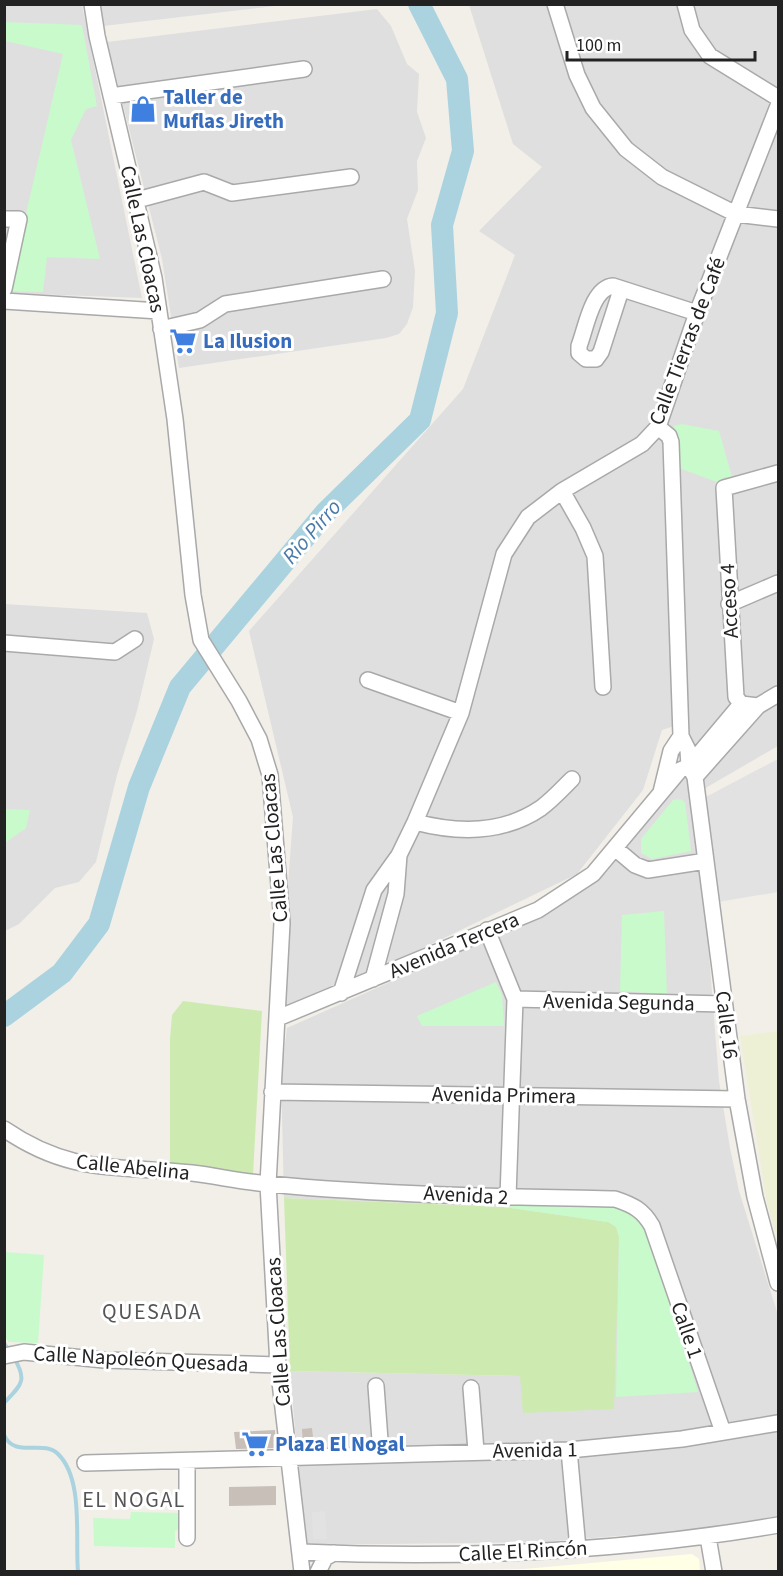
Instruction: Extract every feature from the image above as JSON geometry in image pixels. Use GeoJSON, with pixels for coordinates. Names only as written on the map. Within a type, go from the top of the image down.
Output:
{"type":"FeatureCollection","features":[{"type":"Feature","properties":{"kind":"street","name":"Calle Las Cloacas"},"geometry":{"type":"LineString","coordinates":[[92,4],[111,96],[137,200],[159,311],[175,419],[193,595],[201,640],[240,701],[259,739],[270,775],[282,923],[268,1184],[278,1365],[302,1572]]}},
{"type":"Feature","properties":{"kind":"street"},"geometry":{"type":"LineString","coordinates":[[95,26],[102,4]]}},
{"type":"Feature","properties":{"kind":"street"},"geometry":{"type":"LineString","coordinates":[[555,4],[577,75],[593,108],[626,149],[662,177],[736,214],[778,219]]}},
{"type":"Feature","properties":{"kind":"street"},"geometry":{"type":"LineString","coordinates":[[685,4],[692,30],[710,56],[778,98]]}},
{"type":"Feature","properties":{"kind":"street"},"geometry":{"type":"LineString","coordinates":[[111,96],[304,69]]}},
{"type":"Feature","properties":{"kind":"street","name":"Calle Tierras de Café"},"geometry":{"type":"LineString","coordinates":[[341,993],[374,890],[399,855],[461,713],[504,554],[528,517],[562,491],[642,444],[658,427],[697,313],[778,106]]}},
{"type":"Feature","properties":{"kind":"street"},"geometry":{"type":"LineString","coordinates":[[137,200],[204,182],[232,193],[351,177]]}},
{"type":"Feature","properties":{"kind":"street"},"geometry":{"type":"LineString","coordinates":[[4,289],[12,219]]}},
{"type":"Feature","properties":{"kind":"street"},"geometry":{"type":"LineString","coordinates":[[161,329],[200,320],[225,304],[383,279]]}},
{"type":"Feature","properties":{"kind":"street"},"geometry":{"type":"LineString","coordinates":[[621,290],[697,313]]}},
{"type":"Feature","properties":{"kind":"street"},"geometry":{"type":"LineString","coordinates":[[4,301],[159,311]]}},
{"type":"Feature","properties":{"kind":"street"},"geometry":{"type":"LineString","coordinates":[[658,427],[669,436],[670,442],[682,707],[681,736],[671,751],[660,796]]}},
{"type":"Feature","properties":{"kind":"street","name":"Acceso 4"},"geometry":{"type":"LineString","coordinates":[[749,706],[736,698],[724,488],[778,473]]}},
{"type":"Feature","properties":{"kind":"street"},"geometry":{"type":"LineString","coordinates":[[562,491],[583,528],[595,556],[603,687]]}},
{"type":"Feature","properties":{"kind":"street"},"geometry":{"type":"LineString","coordinates":[[729,604],[778,583]]}},
{"type":"Feature","properties":{"kind":"street"},"geometry":{"type":"LineString","coordinates":[[4,643],[115,652],[135,639]]}},
{"type":"Feature","properties":{"kind":"street"},"geometry":{"type":"LineString","coordinates":[[368,680],[461,713]]}},
{"type":"Feature","properties":{"kind":"street","name":"Avenida Tercera"},"geometry":{"type":"LineString","coordinates":[[278,1018],[538,910],[593,874],[680,770],[692,771],[749,706],[778,694]]}},
{"type":"Feature","properties":{"kind":"street","name":"Calle 16"},"geometry":{"type":"LineString","coordinates":[[681,736],[688,750],[706,861],[737,1099],[755,1197],[778,1283]]}},
{"type":"Feature","properties":{"kind":"street"},"geometry":{"type":"LineString","coordinates":[[415,822],[448,830],[484,829],[508,823],[541,808],[572,779]]}},
{"type":"Feature","properties":{"kind":"street"},"geometry":{"type":"LineString","coordinates":[[616,849],[635,866],[648,870],[706,861]]}},
{"type":"Feature","properties":{"kind":"street","name":"Calle Tierras de Café"},"geometry":{"type":"LineString","coordinates":[[373,980],[396,894],[399,855]]}},
{"type":"Feature","properties":{"kind":"street"},"geometry":{"type":"LineString","coordinates":[[487,930],[515,999],[508,1197]]}},
{"type":"Feature","properties":{"kind":"street","name":"Avenida Segunda"},"geometry":{"type":"LineString","coordinates":[[515,999],[724,1004]]}},
{"type":"Feature","properties":{"kind":"street","name":"Avenida Primera"},"geometry":{"type":"LineString","coordinates":[[272,1092],[737,1099]]}},
{"type":"Feature","properties":{"kind":"street","name":"Calle Abelina"},"geometry":{"type":"LineString","coordinates":[[4,1129],[52,1156],[81,1164],[190,1173],[268,1184]]}},
{"type":"Feature","properties":{"kind":"street","name":"Avenida 2"},"geometry":{"type":"LineString","coordinates":[[268,1184],[508,1197],[615,1199],[632,1204],[645,1214],[652,1226]]}},
{"type":"Feature","properties":{"kind":"street","name":"Calle 1"},"geometry":{"type":"LineString","coordinates":[[652,1226],[723,1432]]}},
{"type":"Feature","properties":{"kind":"street","name":"Calle Napoleón Quesada"},"geometry":{"type":"LineString","coordinates":[[4,1356],[24,1352],[104,1360],[278,1365]]}},
{"type":"Feature","properties":{"kind":"street"},"geometry":{"type":"LineString","coordinates":[[376,1386],[381,1454]]}},
{"type":"Feature","properties":{"kind":"street"},"geometry":{"type":"LineString","coordinates":[[471,1388],[476,1451]]}},
{"type":"Feature","properties":{"kind":"street","name":"Avenida 1"},"geometry":{"type":"LineString","coordinates":[[85,1463],[569,1450],[723,1432],[778,1423]]}},
{"type":"Feature","properties":{"kind":"street"},"geometry":{"type":"LineString","coordinates":[[569,1450],[578,1549]]}},
{"type":"Feature","properties":{"kind":"street"},"geometry":{"type":"LineString","coordinates":[[187,1462],[187,1539]]}},
{"type":"Feature","properties":{"kind":"street","name":"Calle El Rincón"},"geometry":{"type":"LineString","coordinates":[[301,1552],[507,1554],[708,1537],[778,1525]]}},
{"type":"Feature","properties":{"kind":"street"},"geometry":{"type":"LineString","coordinates":[[708,1537],[714,1572]]}},
{"type":"Feature","properties":{"kind":"street"},"geometry":{"type":"LineString","coordinates":[[318,1572],[325,1558],[334,1553]]}},
{"type":"Feature","properties":{"kind":"shaded area"},"geometry":{"type":"Polygon","coordinates":[[[100,4],[283,5],[103,26],[100,4]]]}},
{"type":"Feature","properties":{"kind":"shaded area"},"geometry":{"type":"Polygon","coordinates":[[[5,5],[82,5],[142,298],[5,293],[5,5]]]}},
{"type":"Feature","properties":{"kind":"shaded area"},"geometry":{"type":"Polygon","coordinates":[[[469,5],[778,5],[778,746],[702,790],[683,723],[662,730],[643,790],[577,874],[278,1018],[293,817],[249,631],[463,389],[515,255],[479,231],[542,167],[513,144],[469,5]]]}},
{"type":"Feature","properties":{"kind":"shaded area"},"geometry":{"type":"Polygon","coordinates":[[[377,9],[391,26],[407,64],[419,74],[417,112],[426,138],[417,161],[418,190],[407,219],[415,271],[413,307],[407,324],[399,334],[386,338],[179,368],[162,259],[107,42],[377,9]]]}},
{"type":"Feature","properties":{"kind":"shaded area"},"geometry":{"type":"Polygon","coordinates":[[[5,604],[147,613],[154,639],[96,862],[79,882],[55,888],[19,924],[5,931],[5,604]]]}},
{"type":"Feature","properties":{"kind":"shaded area"},"geometry":{"type":"Polygon","coordinates":[[[778,759],[778,892],[718,902],[702,799],[778,759]]]}},
{"type":"Feature","properties":{"kind":"shaded area"},"geometry":{"type":"Polygon","coordinates":[[[687,770],[702,866],[719,1081],[730,1148],[739,1191],[778,1315],[778,1516],[705,1529],[542,1542],[305,1545],[290,1371],[520,1376],[608,1222],[504,1207],[284,1198],[281,1074],[287,1028],[547,912],[606,873],[687,770]]]}},
{"type":"Feature","properties":{"kind":"shaded area"},"geometry":{"type":"Polygon","coordinates":[[[778,1031],[778,1242],[767,1203],[740,1036],[778,1031]]]}},
{"type":"Feature","properties":{"kind":"shaded area"},"geometry":{"type":"Polygon","coordinates":[[[325,1511],[327,1539],[313,1539],[312,1512],[325,1511]]]}},
{"type":"Feature","properties":{"kind":"shaded area"},"geometry":{"type":"Polygon","coordinates":[[[692,1554],[699,1559],[700,1571],[411,1571],[524,1569],[692,1554]]]}},
{"type":"Feature","properties":{"kind":"green space"},"geometry":{"type":"Polygon","coordinates":[[[5,22],[82,25],[97,106],[86,109],[71,140],[100,259],[47,257],[43,292],[8,291],[63,54],[5,41],[5,22]]]}},
{"type":"Feature","properties":{"kind":"green space"},"geometry":{"type":"Polygon","coordinates":[[[682,424],[719,431],[732,477],[725,477],[717,482],[676,467],[674,426],[682,424]]]}},
{"type":"Feature","properties":{"kind":"green space"},"geometry":{"type":"Polygon","coordinates":[[[681,799],[685,803],[691,851],[652,859],[641,853],[641,839],[673,800],[681,799]]]}},
{"type":"Feature","properties":{"kind":"green space"},"geometry":{"type":"Polygon","coordinates":[[[5,809],[30,810],[26,828],[5,843],[5,809]]]}},
{"type":"Feature","properties":{"kind":"green space"},"geometry":{"type":"Polygon","coordinates":[[[664,911],[667,994],[620,991],[622,915],[664,911]]]}},
{"type":"Feature","properties":{"kind":"green space"},"geometry":{"type":"Polygon","coordinates":[[[496,982],[502,995],[504,1026],[422,1026],[417,1016],[496,982]]]}},
{"type":"Feature","properties":{"kind":"green space"},"geometry":{"type":"Polygon","coordinates":[[[183,1001],[262,1011],[253,1175],[170,1165],[170,1039],[172,1015],[183,1001]]]}},
{"type":"Feature","properties":{"kind":"green space"},"geometry":{"type":"Polygon","coordinates":[[[284,1198],[504,1207],[608,1222],[616,1227],[619,1237],[614,1409],[523,1413],[520,1376],[290,1371],[284,1198]]]}},
{"type":"Feature","properties":{"kind":"green space"},"geometry":{"type":"Polygon","coordinates":[[[548,1202],[613,1204],[628,1209],[648,1229],[698,1392],[616,1397],[619,1237],[616,1227],[608,1222],[504,1207],[548,1202]]]}},
{"type":"Feature","properties":{"kind":"green space"},"geometry":{"type":"Polygon","coordinates":[[[5,1252],[44,1255],[38,1343],[9,1342],[5,1337],[5,1252]]]}},
{"type":"Feature","properties":{"kind":"green space"},"geometry":{"type":"Polygon","coordinates":[[[131,1512],[184,1513],[181,1529],[175,1531],[175,1548],[94,1546],[93,1518],[130,1519],[131,1512]]]}},
{"type":"Feature","properties":{"kind":"building","name":"Taller de Muflas Jireth"},"geometry":{"type":"Polygon","coordinates":[[[152,104],[154,116],[130,119],[129,112],[135,106],[152,104]]]}},
{"type":"Feature","properties":{"kind":"building","name":"La Ilusion"},"geometry":{"type":"Polygon","coordinates":[[[190,332],[192,348],[176,349],[175,336],[190,332]]]}},
{"type":"Feature","properties":{"kind":"building"},"geometry":{"type":"Polygon","coordinates":[[[312,1428],[314,1447],[303,1447],[302,1429],[312,1428]]]}},
{"type":"Feature","properties":{"kind":"building","name":"Plaza El Nogal"},"geometry":{"type":"Polygon","coordinates":[[[275,1430],[276,1448],[236,1449],[234,1432],[275,1430]]]}},
{"type":"Feature","properties":{"kind":"building"},"geometry":{"type":"Polygon","coordinates":[[[276,1486],[276,1505],[229,1506],[229,1487],[276,1486]]]}},
{"type":"Feature","properties":{"kind":"waterway","name":"Rio Pirro"},"geometry":{"type":"LineString","coordinates":[[4,1016],[62,973],[99,924],[139,787],[180,687],[326,512],[420,420],[447,313],[442,225],[463,151],[457,79],[419,4]]}},
{"type":"Feature","properties":{"kind":"waterway"},"geometry":{"type":"LineString","coordinates":[[4,1343],[10,1352]]}},
{"type":"Feature","properties":{"kind":"waterway"},"geometry":{"type":"LineString","coordinates":[[4,1403],[21,1382],[21,1372],[14,1358]]}},
{"type":"Feature","properties":{"kind":"waterway"},"geometry":{"type":"LineString","coordinates":[[4,1435],[15,1446],[52,1450],[66,1465],[72,1478],[77,1510],[78,1572]]}},
{"type":"Feature","properties":{"kind":"place","name":"Taller de Muflas Jireth"},"geometry":{"type":"Point","coordinates":[143,109]}},
{"type":"Feature","properties":{"kind":"place","name":"La Ilusion"},"geometry":{"type":"Point","coordinates":[183,341]}},
{"type":"Feature","properties":{"kind":"place","name":"Plaza El Nogal"},"geometry":{"type":"Point","coordinates":[255,1444]}},
{"type":"Feature","properties":{"kind":"district","name":"QUESADA"},"geometry":{"type":"Point","coordinates":[152,1311]}},
{"type":"Feature","properties":{"kind":"district","name":"EL NOGAL"},"geometry":{"type":"Point","coordinates":[134,1499]}}]}
